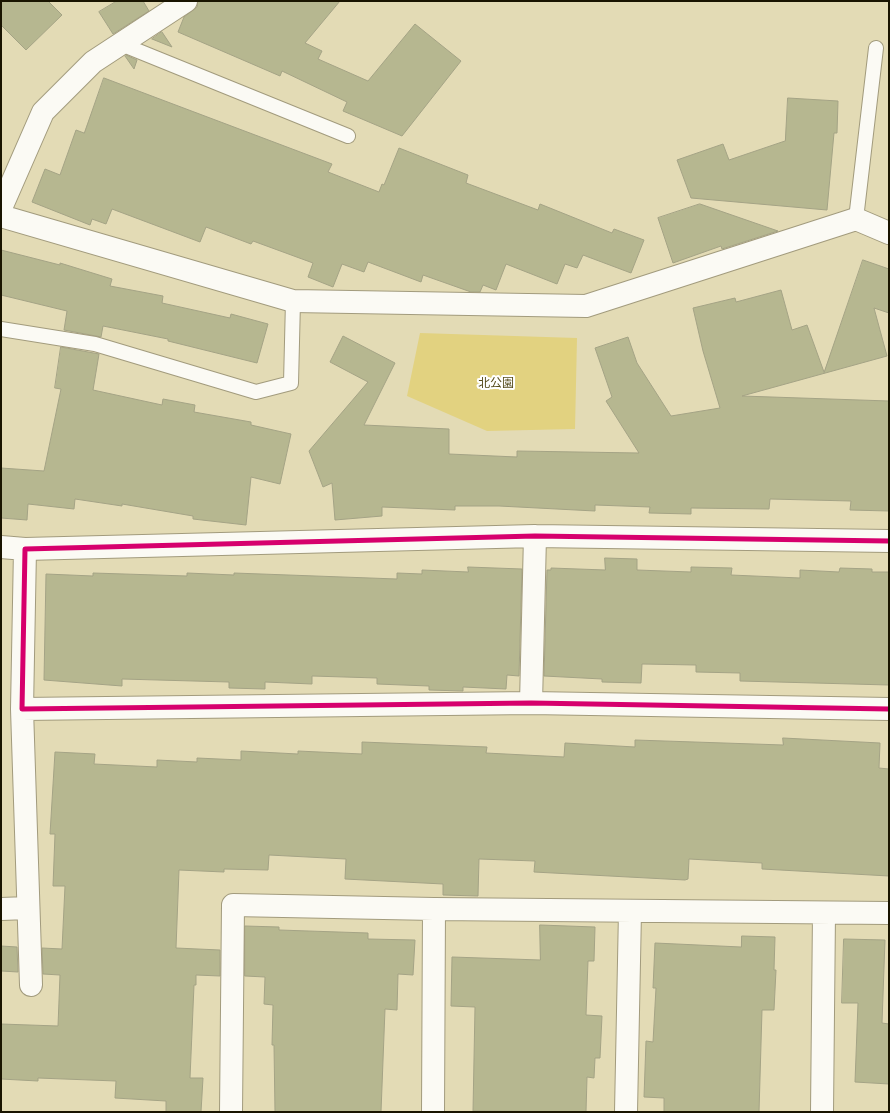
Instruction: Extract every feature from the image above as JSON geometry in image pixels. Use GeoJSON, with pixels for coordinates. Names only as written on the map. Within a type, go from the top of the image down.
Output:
{"type":"FeatureCollection","features":[{"type":"Feature","properties":{"kind":"street"},"geometry":{"type":"LineString","coordinates":[[1,208],[43,112],[93,62],[186,1]]}},
{"type":"Feature","properties":{"kind":"street"},"geometry":{"type":"LineString","coordinates":[[1,216],[293,301],[586,306],[856,219],[889,233]]}},
{"type":"Feature","properties":{"kind":"street"},"geometry":{"type":"LineString","coordinates":[[1,547],[25,549],[535,536],[889,541]]}},
{"type":"Feature","properties":{"kind":"street"},"geometry":{"type":"LineString","coordinates":[[531,704],[535,536]]}},
{"type":"Feature","properties":{"kind":"street"},"geometry":{"type":"LineString","coordinates":[[25,549],[22,709],[31,985]]}},
{"type":"Feature","properties":{"kind":"street"},"geometry":{"type":"LineString","coordinates":[[22,709],[531,704],[889,709]]}},
{"type":"Feature","properties":{"kind":"street"},"geometry":{"type":"LineString","coordinates":[[231,1112],[233,905],[434,909],[889,914]]}},
{"type":"Feature","properties":{"kind":"street"},"geometry":{"type":"LineString","coordinates":[[1,909],[28,908]]}},
{"type":"Feature","properties":{"kind":"street"},"geometry":{"type":"LineString","coordinates":[[433,1112],[434,909]]}},
{"type":"Feature","properties":{"kind":"street"},"geometry":{"type":"LineString","coordinates":[[626,1112],[630,911]]}},
{"type":"Feature","properties":{"kind":"street"},"geometry":{"type":"LineString","coordinates":[[822,1112],[824,913]]}},
{"type":"Feature","properties":{"kind":"lane"},"geometry":{"type":"LineString","coordinates":[[122,44],[348,136]]}},
{"type":"Feature","properties":{"kind":"lane"},"geometry":{"type":"LineString","coordinates":[[856,219],[876,48]]}},
{"type":"Feature","properties":{"kind":"lane"},"geometry":{"type":"LineString","coordinates":[[1,329],[95,344],[256,392],[291,383],[293,301]]}},
{"type":"Feature","properties":{"kind":"green space","name":"北公園"},"geometry":{"type":"Polygon","coordinates":[[[420,333],[577,338],[575,429],[487,431],[407,396],[420,333]]]}},
{"type":"Feature","properties":{"kind":"building"},"geometry":{"type":"Polygon","coordinates":[[[1,1],[48,1],[62,15],[26,50],[1,25],[1,1]]]}},
{"type":"Feature","properties":{"kind":"building"},"geometry":{"type":"Polygon","coordinates":[[[117,1],[143,1],[149,11],[113,34],[99,12],[117,1]]]}},
{"type":"Feature","properties":{"kind":"building"},"geometry":{"type":"Polygon","coordinates":[[[198,1],[340,1],[305,43],[322,51],[318,59],[368,81],[415,24],[461,61],[402,136],[343,111],[347,102],[282,71],[280,76],[178,32],[184,17],[197,7],[198,1]]]}},
{"type":"Feature","properties":{"kind":"building"},"geometry":{"type":"Polygon","coordinates":[[[162,32],[172,47],[152,39],[162,32]]]}},
{"type":"Feature","properties":{"kind":"building"},"geometry":{"type":"Polygon","coordinates":[[[126,55],[137,60],[134,69],[125,56],[126,55]]]}},
{"type":"Feature","properties":{"kind":"building"},"geometry":{"type":"Polygon","coordinates":[[[104,78],[332,164],[328,172],[379,192],[382,184],[384,185],[399,148],[468,175],[466,183],[538,210],[540,204],[612,233],[614,229],[644,240],[631,273],[583,255],[577,268],[565,264],[557,284],[506,264],[496,290],[483,285],[480,292],[471,292],[423,275],[421,282],[368,262],[364,272],[342,264],[333,287],[308,277],[313,263],[253,241],[251,244],[206,227],[200,242],[112,209],[106,224],[92,219],[90,225],[32,202],[45,169],[60,175],[76,130],[84,133],[104,78]]]}},
{"type":"Feature","properties":{"kind":"building"},"geometry":{"type":"Polygon","coordinates":[[[788,98],[838,101],[837,133],[834,133],[827,210],[691,198],[677,160],[723,144],[729,160],[785,141],[788,98]]]}},
{"type":"Feature","properties":{"kind":"building"},"geometry":{"type":"Polygon","coordinates":[[[700,204],[778,231],[722,249],[721,246],[673,263],[658,218],[700,204]]]}},
{"type":"Feature","properties":{"kind":"building"},"geometry":{"type":"Polygon","coordinates":[[[1,250],[60,265],[60,263],[112,279],[110,286],[163,296],[162,303],[230,318],[231,314],[268,324],[257,363],[168,341],[168,339],[103,326],[101,337],[64,330],[67,311],[1,295],[1,250]]]}},
{"type":"Feature","properties":{"kind":"building"},"geometry":{"type":"Polygon","coordinates":[[[863,260],[889,269],[889,313],[874,308],[887,356],[742,396],[889,401],[889,511],[850,510],[851,501],[770,499],[769,509],[691,508],[691,514],[649,513],[650,507],[595,505],[595,511],[499,506],[455,506],[455,510],[382,507],[382,516],[335,520],[332,483],[323,487],[309,451],[368,382],[330,362],[343,336],[395,363],[364,425],[449,429],[449,454],[517,457],[517,451],[639,453],[606,401],[612,397],[595,348],[628,337],[637,363],[671,416],[720,408],[703,351],[693,308],[735,298],[736,302],[781,290],[792,330],[807,325],[824,372],[863,260]]]}},
{"type":"Feature","properties":{"kind":"building"},"geometry":{"type":"Polygon","coordinates":[[[61,347],[99,354],[93,390],[162,405],[163,399],[195,405],[194,412],[251,422],[251,425],[291,434],[280,484],[251,477],[246,525],[193,519],[193,516],[122,504],[122,506],[75,499],[74,509],[28,504],[27,520],[1,518],[1,468],[44,471],[61,389],[55,388],[61,347]]]}},
{"type":"Feature","properties":{"kind":"building"},"geometry":{"type":"Polygon","coordinates":[[[605,558],[637,559],[637,570],[691,572],[691,567],[732,568],[731,575],[800,578],[800,570],[839,572],[840,568],[872,569],[872,572],[889,572],[889,685],[740,681],[740,673],[696,672],[696,665],[642,664],[641,683],[602,682],[602,679],[544,676],[547,570],[551,570],[551,568],[605,570],[605,558]]]}},
{"type":"Feature","properties":{"kind":"building"},"geometry":{"type":"Polygon","coordinates":[[[468,567],[522,569],[519,676],[507,675],[506,689],[463,687],[463,691],[429,690],[429,686],[377,684],[377,678],[312,676],[312,684],[265,682],[265,689],[229,688],[229,682],[122,679],[122,686],[44,680],[46,574],[93,576],[93,573],[187,576],[187,573],[234,575],[234,573],[397,579],[397,573],[422,574],[422,570],[468,572],[468,567]]]}},
{"type":"Feature","properties":{"kind":"building"},"geometry":{"type":"Polygon","coordinates":[[[783,738],[880,743],[879,768],[889,769],[889,876],[762,869],[762,863],[689,859],[688,879],[685,880],[534,872],[535,861],[479,859],[478,896],[443,895],[443,884],[345,879],[346,859],[269,855],[268,870],[224,869],[224,872],[179,870],[176,948],[220,950],[220,976],[196,975],[196,985],[194,985],[190,1078],[203,1078],[201,1112],[166,1112],[166,1101],[115,1098],[116,1081],[38,1078],[38,1081],[1,1079],[1,1024],[58,1026],[60,975],[43,974],[42,948],[62,949],[65,886],[53,886],[55,834],[50,834],[55,752],[95,754],[94,764],[157,767],[157,760],[197,762],[197,758],[241,760],[241,751],[298,754],[298,751],[362,754],[362,742],[487,747],[486,753],[564,757],[565,743],[635,747],[635,740],[783,745],[783,738]]]}},
{"type":"Feature","properties":{"kind":"building"},"geometry":{"type":"Polygon","coordinates":[[[540,925],[595,927],[594,961],[588,961],[586,1015],[602,1016],[600,1058],[595,1058],[594,1078],[587,1077],[586,1112],[473,1111],[475,1007],[451,1006],[452,957],[540,960],[540,925]]]}},
{"type":"Feature","properties":{"kind":"building"},"geometry":{"type":"Polygon","coordinates":[[[245,926],[279,927],[279,930],[368,933],[368,939],[415,940],[413,975],[398,974],[397,1010],[385,1009],[381,1112],[275,1112],[274,1045],[272,1045],[273,1005],[264,1004],[265,977],[245,976],[245,926]]]}},
{"type":"Feature","properties":{"kind":"building"},"geometry":{"type":"Polygon","coordinates":[[[742,936],[775,937],[774,970],[776,970],[774,1010],[762,1010],[759,1112],[664,1112],[664,1098],[644,1097],[646,1041],[653,1042],[656,988],[653,988],[655,943],[741,947],[742,936]]]}},
{"type":"Feature","properties":{"kind":"building"},"geometry":{"type":"Polygon","coordinates":[[[844,939],[885,940],[882,1023],[889,1024],[889,1084],[855,1082],[858,1003],[842,1003],[844,939]]]}},
{"type":"Feature","properties":{"kind":"building"},"geometry":{"type":"Polygon","coordinates":[[[1,946],[17,947],[18,972],[1,971],[1,946]]]}},
{"type":"Feature","properties":{"kind":"cycle path"},"geometry":{"type":"LineString","coordinates":[[889,541],[535,536],[25,549],[22,709],[531,703],[889,709]]}}]}
